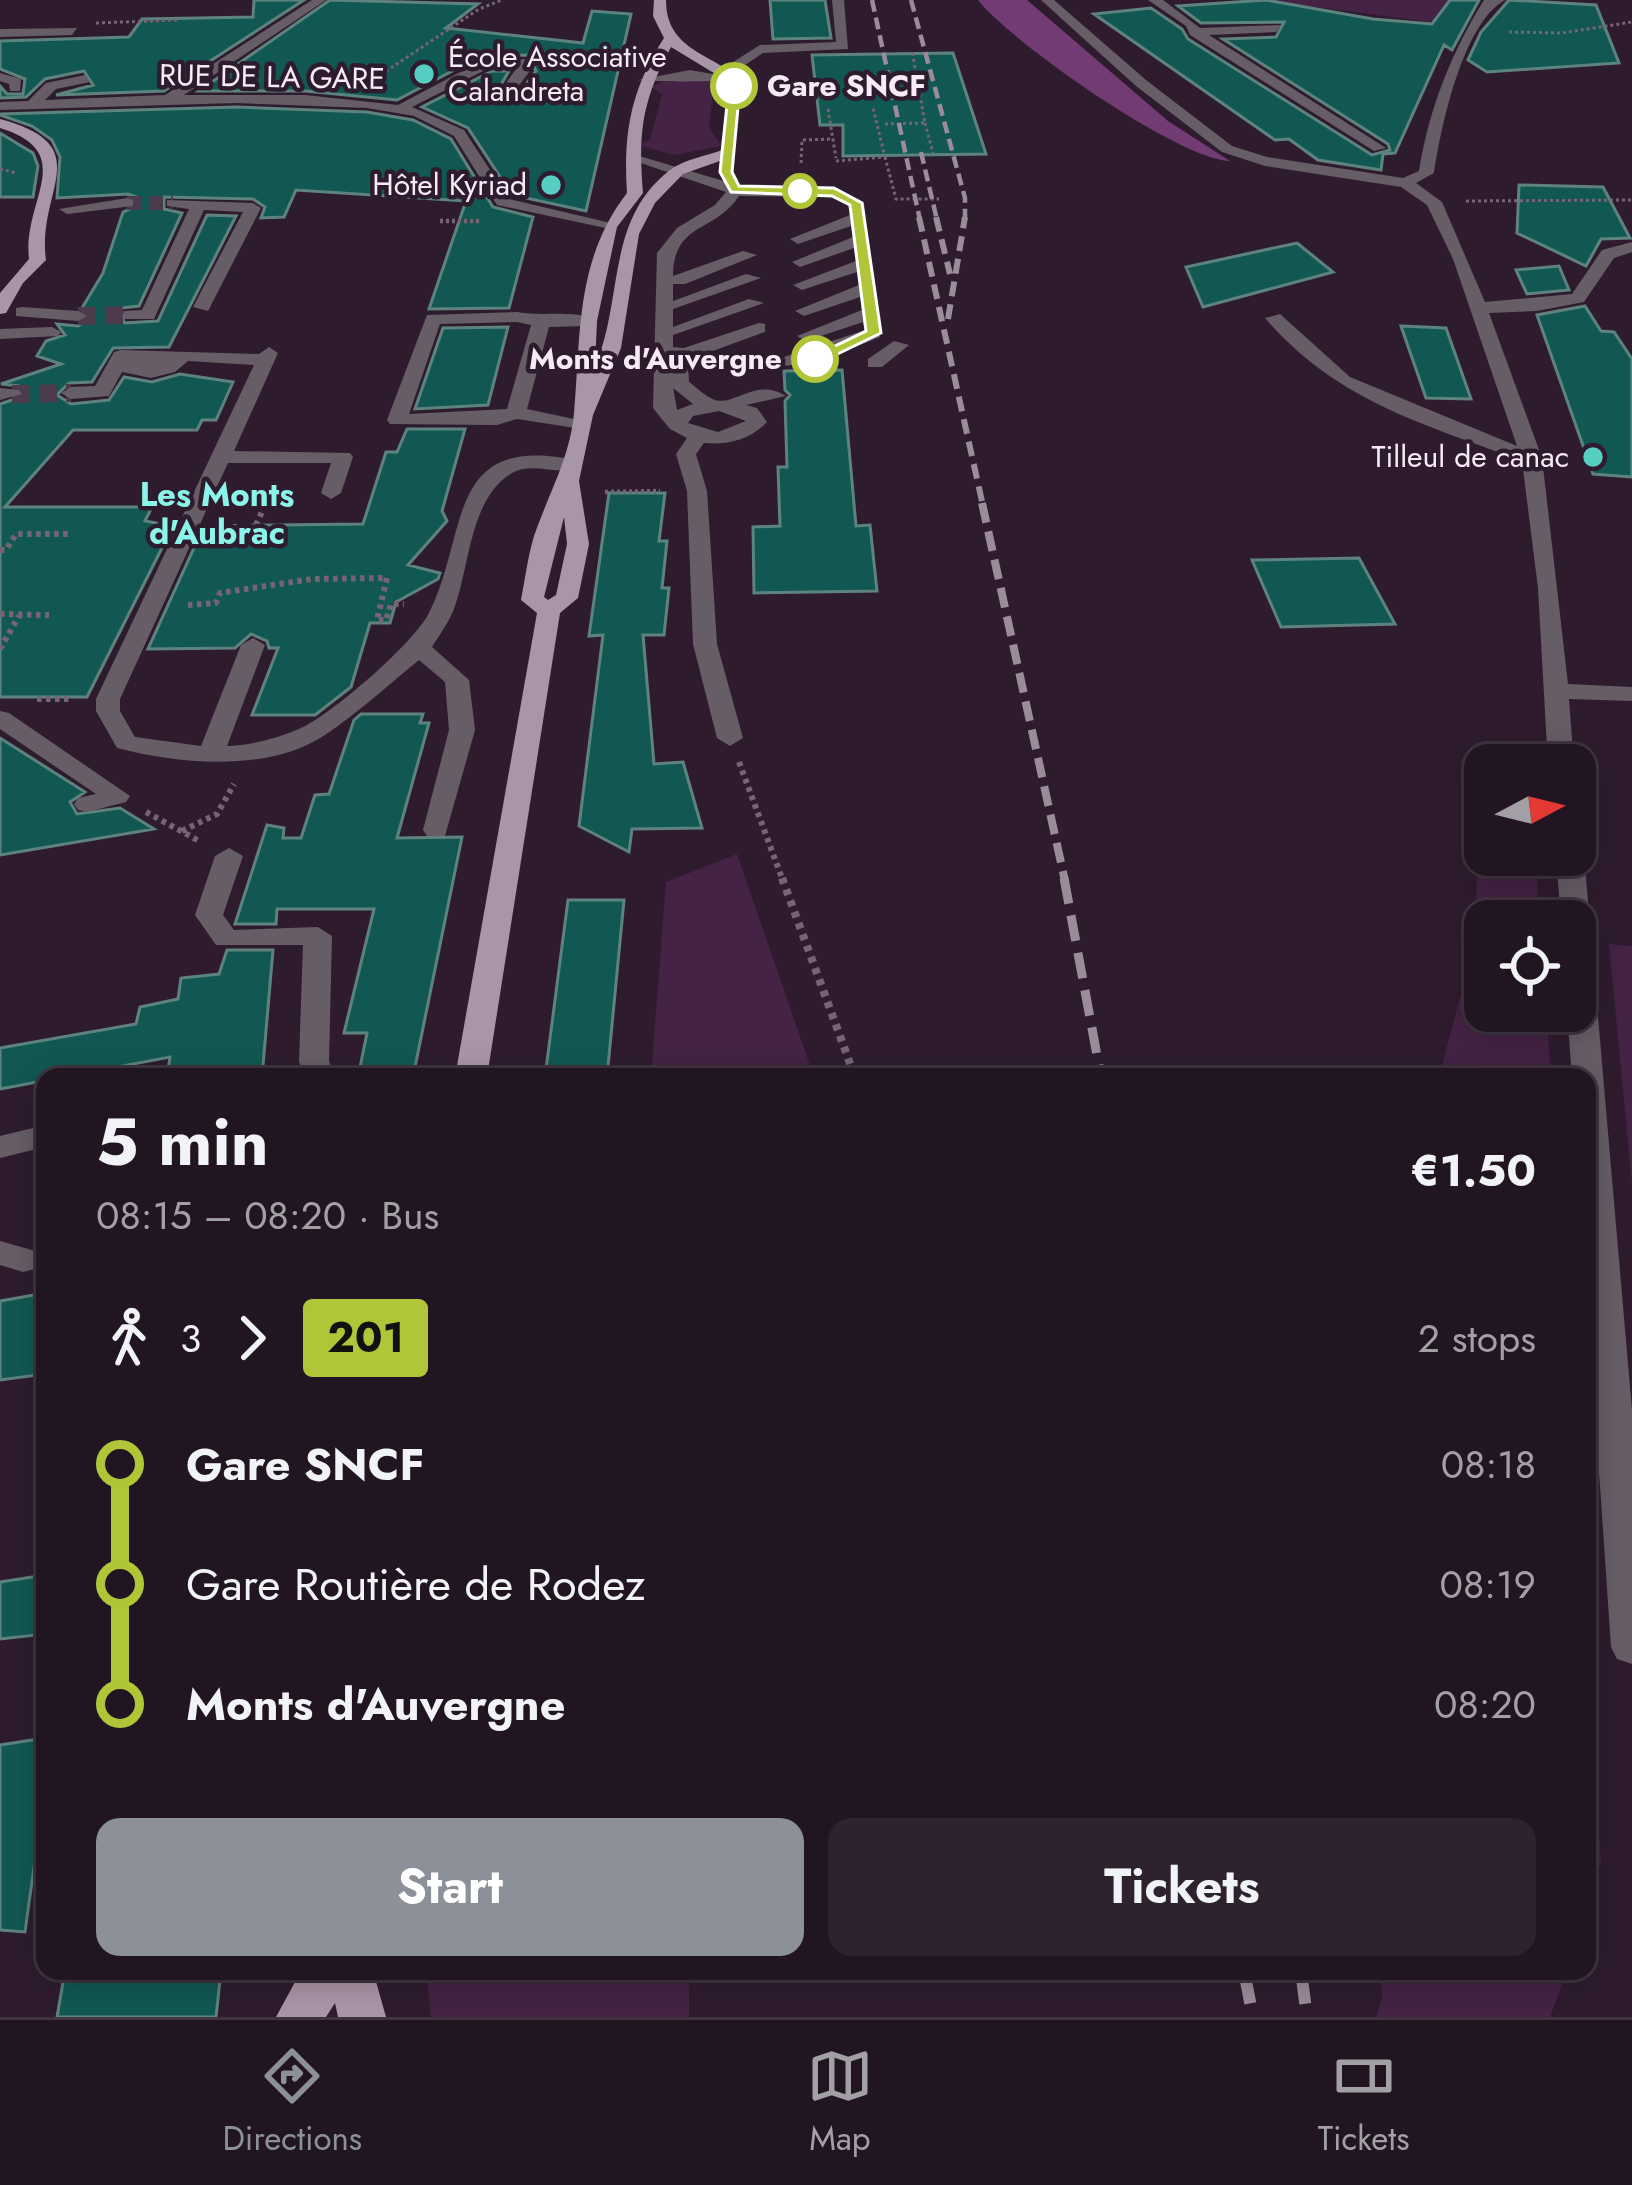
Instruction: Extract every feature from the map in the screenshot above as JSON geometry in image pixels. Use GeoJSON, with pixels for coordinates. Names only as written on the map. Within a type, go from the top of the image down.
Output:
{"type":"FeatureCollection","features":[{"type":"Feature","properties":{"kind":"main road"},"geometry":{"type":"LineString","coordinates":[[582,420],[612,348],[631,235],[655,193],[678,171],[729,153],[736,72],[668,41],[657,19],[660,0]]}},
{"type":"Feature","properties":{"kind":"main road"},"geometry":{"type":"LineString","coordinates":[[549,610],[532,600],[545,536],[571,472],[582,420],[587,321],[609,227],[635,193],[640,158],[631,141],[645,80],[668,41]]}},
{"type":"Feature","properties":{"kind":"main road"},"geometry":{"type":"LineString","coordinates":[[0,123],[41,137],[52,151],[33,246],[38,260],[16,280],[0,309]]}},
{"type":"Feature","properties":{"kind":"main road"},"geometry":{"type":"LineString","coordinates":[[473,1068],[549,610],[567,598],[578,544],[571,472]]}},
{"type":"Feature","properties":{"kind":"main road"},"geometry":{"type":"LineString","coordinates":[[300,2017],[325,1980]]}},
{"type":"Feature","properties":{"kind":"main road"},"geometry":{"type":"LineString","coordinates":[[323,2017],[329,1980]]}},
{"type":"Feature","properties":{"kind":"main road"},"geometry":{"type":"LineString","coordinates":[[352,1980],[362,2017]]}},
{"type":"Feature","properties":{"kind":"street"},"geometry":{"type":"LineString","coordinates":[[164,102],[320,0]]}},
{"type":"Feature","properties":{"kind":"street"},"geometry":{"type":"LineString","coordinates":[[645,80],[736,72],[760,49],[843,46],[838,0]]}},
{"type":"Feature","properties":{"kind":"street"},"geometry":{"type":"LineString","coordinates":[[1047,0],[1227,149],[1265,161],[1406,183],[1434,202],[1479,308],[1532,458],[1549,589],[1559,744]]}},
{"type":"Feature","properties":{"kind":"street"},"geometry":{"type":"LineString","coordinates":[[1154,0],[1192,24],[1195,32],[1403,150],[1426,173],[1406,183]]}},
{"type":"Feature","properties":{"kind":"street"},"geometry":{"type":"LineString","coordinates":[[1403,150],[1436,116],[1472,30],[1488,3],[1499,0]]}},
{"type":"Feature","properties":{"kind":"street"},"geometry":{"type":"LineString","coordinates":[[1195,32],[1276,28]]}},
{"type":"Feature","properties":{"kind":"street"},"geometry":{"type":"LineString","coordinates":[[0,33],[72,31]]}},
{"type":"Feature","properties":{"kind":"street"},"geometry":{"type":"LineString","coordinates":[[404,106],[488,63],[523,62],[525,68],[506,93]]}},
{"type":"Feature","properties":{"kind":"street"},"geometry":{"type":"LineString","coordinates":[[0,76],[16,82],[16,88]]}},
{"type":"Feature","properties":{"kind":"street"},"geometry":{"type":"LineString","coordinates":[[32,105],[51,86],[85,79]]}},
{"type":"Feature","properties":{"kind":"street","name":"RUE DE LA GARE"},"geometry":{"type":"LineString","coordinates":[[0,106],[340,100],[404,106],[455,128],[503,202],[609,227]]}},
{"type":"Feature","properties":{"kind":"street"},"geometry":{"type":"LineString","coordinates":[[640,158],[729,153],[726,172],[750,202],[748,213],[680,248],[680,384],[707,405]]}},
{"type":"Feature","properties":{"kind":"street"},"geometry":{"type":"LineString","coordinates":[[640,158],[739,191]]}},
{"type":"Feature","properties":{"kind":"street"},"geometry":{"type":"LineString","coordinates":[[676,420],[686,411],[707,405],[751,412],[757,422],[736,435],[699,436],[681,429],[663,408],[665,253],[675,233],[723,208],[739,191]]}},
{"type":"Feature","properties":{"kind":"street"},"geometry":{"type":"LineString","coordinates":[[655,193],[834,192],[852,198],[865,270],[900,344],[875,363]]}},
{"type":"Feature","properties":{"kind":"street"},"geometry":{"type":"LineString","coordinates":[[67,209],[127,203]]}},
{"type":"Feature","properties":{"kind":"street"},"geometry":{"type":"LineString","coordinates":[[173,203],[253,208],[202,307]]}},
{"type":"Feature","properties":{"kind":"street"},"geometry":{"type":"LineString","coordinates":[[130,315],[148,315],[198,206]]}},
{"type":"Feature","properties":{"kind":"street","name":"RUE DE LA GARE"},"geometry":{"type":"LineString","coordinates":[[569,218],[622,210]]}},
{"type":"Feature","properties":{"kind":"street"},"geometry":{"type":"LineString","coordinates":[[1479,308],[1537,306],[1578,298],[1608,254],[1632,247]]}},
{"type":"Feature","properties":{"kind":"street"},"geometry":{"type":"LineString","coordinates":[[802,287],[865,270]]}},
{"type":"Feature","properties":{"kind":"street"},"geometry":{"type":"LineString","coordinates":[[802,287],[865,270]]}},
{"type":"Feature","properties":{"kind":"street"},"geometry":{"type":"LineString","coordinates":[[802,287],[865,270]]}},
{"type":"Feature","properties":{"kind":"street"},"geometry":{"type":"LineString","coordinates":[[802,287],[865,270]]}},
{"type":"Feature","properties":{"kind":"street"},"geometry":{"type":"LineString","coordinates":[[678,312],[724,368],[815,359],[865,270]]}},
{"type":"Feature","properties":{"kind":"street"},"geometry":{"type":"LineString","coordinates":[[678,312],[753,285]]}},
{"type":"Feature","properties":{"kind":"street"},"geometry":{"type":"LineString","coordinates":[[678,312],[753,285]]}},
{"type":"Feature","properties":{"kind":"street"},"geometry":{"type":"LineString","coordinates":[[678,312],[753,285]]}},
{"type":"Feature","properties":{"kind":"street"},"geometry":{"type":"LineString","coordinates":[[22,312],[78,316]]}},
{"type":"Feature","properties":{"kind":"street"},"geometry":{"type":"LineString","coordinates":[[1274,317],[1343,381],[1392,405],[1532,458]]}},
{"type":"Feature","properties":{"kind":"street"},"geometry":{"type":"LineString","coordinates":[[582,420],[516,413],[497,419],[397,420],[433,319],[587,321]]}},
{"type":"Feature","properties":{"kind":"street"},"geometry":{"type":"LineString","coordinates":[[516,413],[541,322]]}},
{"type":"Feature","properties":{"kind":"street"},"geometry":{"type":"LineString","coordinates":[[0,334],[50,335]]}},
{"type":"Feature","properties":{"kind":"street"},"geometry":{"type":"LineString","coordinates":[[71,392],[102,392],[121,356],[143,356],[166,355],[179,360],[151,374],[131,371],[138,359],[156,354],[267,356],[108,699],[108,711],[126,743],[177,754],[245,754],[312,733],[419,648],[442,611],[478,490],[491,481],[571,472]]}},
{"type":"Feature","properties":{"kind":"street"},"geometry":{"type":"LineString","coordinates":[[730,406],[746,396],[776,396]]}},
{"type":"Feature","properties":{"kind":"street"},"geometry":{"type":"LineString","coordinates":[[699,436],[686,454],[697,491],[705,644],[730,738]]}},
{"type":"Feature","properties":{"kind":"street"},"geometry":{"type":"LineString","coordinates":[[220,457],[344,457],[331,493]]}},
{"type":"Feature","properties":{"kind":"street"},"geometry":{"type":"LineString","coordinates":[[442,513],[470,513]]}},
{"type":"Feature","properties":{"kind":"street"},"geometry":{"type":"LineString","coordinates":[[211,754],[253,645]]}},
{"type":"Feature","properties":{"kind":"street"},"geometry":{"type":"LineString","coordinates":[[419,648],[457,680],[462,730],[436,830]]}},
{"type":"Feature","properties":{"kind":"street"},"geometry":{"type":"LineString","coordinates":[[1554,691],[1632,694]]}},
{"type":"Feature","properties":{"kind":"street"},"geometry":{"type":"LineString","coordinates":[[0,718],[117,796],[87,804]]}},
{"type":"Feature","properties":{"kind":"street"},"geometry":{"type":"LineString","coordinates":[[229,856],[209,915],[226,939],[318,936],[316,1068]]}},
{"type":"Feature","properties":{"kind":"street"},"geometry":{"type":"LineString","coordinates":[[1572,876],[1586,1068]]}},
{"type":"Feature","properties":{"kind":"street"},"geometry":{"type":"LineString","coordinates":[[0,1147],[36,1138]]}},
{"type":"Feature","properties":{"kind":"street"},"geometry":{"type":"LineString","coordinates":[[1596,1191],[1631,1643]]}},
{"type":"Feature","properties":{"kind":"path"},"geometry":{"type":"LineString","coordinates":[[340,100],[479,9],[502,0]]}},
{"type":"Feature","properties":{"kind":"path"},"geometry":{"type":"LineString","coordinates":[[93,24],[140,18],[178,20]]}},
{"type":"Feature","properties":{"kind":"path"},"geometry":{"type":"LineString","coordinates":[[1472,30],[1562,34],[1632,22]]}},
{"type":"Feature","properties":{"kind":"path"},"geometry":{"type":"LineString","coordinates":[[912,51],[933,154]]}},
{"type":"Feature","properties":{"kind":"path"},"geometry":{"type":"LineString","coordinates":[[549,95],[566,96],[554,94],[565,86]]}},
{"type":"Feature","properties":{"kind":"path"},"geometry":{"type":"LineString","coordinates":[[818,109],[832,109],[836,158],[885,157]]}},
{"type":"Feature","properties":{"kind":"path"},"geometry":{"type":"LineString","coordinates":[[874,110],[882,126],[896,199],[939,199]]}},
{"type":"Feature","properties":{"kind":"path"},"geometry":{"type":"LineString","coordinates":[[882,126],[926,123]]}},
{"type":"Feature","properties":{"kind":"path"},"geometry":{"type":"LineString","coordinates":[[796,157],[802,140],[833,139]]}},
{"type":"Feature","properties":{"kind":"path"},"geometry":{"type":"LineString","coordinates":[[1434,202],[1632,200]]}},
{"type":"Feature","properties":{"kind":"path"},"geometry":{"type":"LineString","coordinates":[[440,221],[473,221]]}},
{"type":"Feature","properties":{"kind":"path"},"geometry":{"type":"LineString","coordinates":[[604,491],[667,491]]}},
{"type":"Feature","properties":{"kind":"path"},"geometry":{"type":"LineString","coordinates":[[0,550],[6,550],[16,534],[70,534]]}},
{"type":"Feature","properties":{"kind":"path"},"geometry":{"type":"LineString","coordinates":[[227,593],[312,579],[387,578],[376,620],[386,620],[395,604]]}},
{"type":"Feature","properties":{"kind":"path"},"geometry":{"type":"LineString","coordinates":[[0,614],[49,615]]}},
{"type":"Feature","properties":{"kind":"path"},"geometry":{"type":"LineString","coordinates":[[0,649],[20,614]]}},
{"type":"Feature","properties":{"kind":"path"},"geometry":{"type":"LineString","coordinates":[[26,699],[79,699]]}},
{"type":"Feature","properties":{"kind":"path"},"geometry":{"type":"LineString","coordinates":[[730,738],[852,1068]]}},
{"type":"Feature","properties":{"kind":"path"},"geometry":{"type":"LineString","coordinates":[[182,831],[217,814],[245,754]]}},
{"type":"Feature","properties":{"kind":"shaded area"},"geometry":{"type":"Polygon","coordinates":[[[978,0],[1027,0],[1168,121],[1230,161],[1173,141],[1136,121],[1024,43],[978,0]]]}},
{"type":"Feature","properties":{"kind":"shaded area"},"geometry":{"type":"Polygon","coordinates":[[[1264,0],[1478,0],[1437,23],[1264,0]]]}},
{"type":"Feature","properties":{"kind":"shaded area"},"geometry":{"type":"Polygon","coordinates":[[[707,78],[725,83],[713,90],[709,128],[722,146],[674,155],[638,145],[650,140],[662,94],[651,87],[666,80],[707,78]]]}},
{"type":"Feature","properties":{"kind":"shaded area"},"geometry":{"type":"Polygon","coordinates":[[[737,854],[811,1068],[652,1068],[666,882],[737,854]]]}},
{"type":"Feature","properties":{"kind":"shaded area"},"geometry":{"type":"Polygon","coordinates":[[[1477,876],[1537,876],[1538,900],[1477,900],[1477,876]]]}},
{"type":"Feature","properties":{"kind":"shaded area"},"geometry":{"type":"Polygon","coordinates":[[[1609,944],[1632,946],[1632,1183],[1609,944]]]}},
{"type":"Feature","properties":{"kind":"shaded area"},"geometry":{"type":"Polygon","coordinates":[[[1464,982],[1464,1032],[1548,1032],[1550,1068],[1441,1068],[1464,982]]]}},
{"type":"Feature","properties":{"kind":"shaded area"},"geometry":{"type":"Polygon","coordinates":[[[1596,1790],[1601,1862],[1596,1880],[1596,1790]]]}},
{"type":"Feature","properties":{"kind":"shaded area"},"geometry":{"type":"Polygon","coordinates":[[[427,1980],[689,1980],[689,2017],[431,2017],[427,1980]]]}},
{"type":"Feature","properties":{"kind":"shaded area"},"geometry":{"type":"Polygon","coordinates":[[[1381,1980],[1564,1980],[1550,2017],[1376,2017],[1381,1980]]]}},
{"type":"Feature","properties":{"kind":"building"},"geometry":{"type":"Polygon","coordinates":[[[254,0],[304,0],[164,91],[56,95],[93,85],[84,71],[45,79],[26,97],[0,98],[0,86],[7,94],[23,94],[25,79],[0,69],[0,41],[129,37],[142,19],[253,17],[254,0]]]}},
{"type":"Feature","properties":{"kind":"building"},"geometry":{"type":"Polygon","coordinates":[[[330,0],[478,4],[446,28],[583,43],[592,11],[631,14],[586,211],[512,195],[468,128],[422,107],[492,71],[509,71],[495,95],[515,99],[536,71],[528,55],[481,56],[397,100],[305,91],[199,91],[330,0]]]}},
{"type":"Feature","properties":{"kind":"building"},"geometry":{"type":"Polygon","coordinates":[[[770,0],[825,0],[831,38],[773,39],[770,0]]]}},
{"type":"Feature","properties":{"kind":"building"},"geometry":{"type":"Polygon","coordinates":[[[1266,0],[1432,24],[1450,0],[1479,0],[1452,50],[1444,45],[1395,153],[1383,154],[1381,170],[1318,160],[1289,139],[1275,140],[1094,14],[1151,8],[1182,29],[1188,39],[1372,155],[1390,150],[1388,144],[1223,39],[1276,37],[1284,22],[1201,23],[1178,6],[1266,0]]]}},
{"type":"Feature","properties":{"kind":"building"},"geometry":{"type":"Polygon","coordinates":[[[1509,0],[1596,5],[1619,63],[1487,72],[1468,60],[1481,32],[1509,0]]]}},
{"type":"Feature","properties":{"kind":"building"},"geometry":{"type":"Polygon","coordinates":[[[953,53],[986,154],[843,156],[843,125],[820,125],[812,55],[953,53]]]}},
{"type":"Feature","properties":{"kind":"building"},"geometry":{"type":"Polygon","coordinates":[[[236,107],[367,112],[413,120],[451,139],[493,207],[533,217],[509,308],[429,309],[466,201],[296,190],[284,217],[261,218],[265,207],[253,199],[164,197],[164,209],[182,213],[139,306],[121,308],[124,323],[158,321],[207,215],[236,216],[169,347],[113,348],[92,382],[69,383],[57,395],[71,404],[109,400],[124,377],[152,382],[180,374],[233,382],[216,420],[202,420],[197,430],[73,430],[5,507],[152,507],[145,521],[173,526],[87,697],[0,697],[0,404],[26,395],[19,386],[1,384],[61,364],[37,356],[46,341],[65,335],[57,324],[78,326],[91,318],[82,308],[103,273],[123,212],[137,206],[137,197],[57,198],[60,157],[52,140],[0,114],[236,107]]]}},
{"type":"Feature","properties":{"kind":"building"},"geometry":{"type":"Polygon","coordinates":[[[0,133],[33,153],[38,166],[33,197],[0,197],[0,133]]]}},
{"type":"Feature","properties":{"kind":"building"},"geometry":{"type":"Polygon","coordinates":[[[1519,185],[1603,187],[1630,238],[1601,239],[1586,266],[1517,233],[1519,185]]]}},
{"type":"Feature","properties":{"kind":"building"},"geometry":{"type":"Polygon","coordinates":[[[1297,243],[1333,272],[1203,307],[1186,267],[1297,243]]]}},
{"type":"Feature","properties":{"kind":"building"},"geometry":{"type":"Polygon","coordinates":[[[1559,266],[1569,290],[1527,294],[1516,270],[1559,266]]]}},
{"type":"Feature","properties":{"kind":"building"},"geometry":{"type":"Polygon","coordinates":[[[1585,306],[1601,331],[1614,332],[1632,359],[1632,477],[1593,474],[1537,315],[1585,306]]]}},
{"type":"Feature","properties":{"kind":"building"},"geometry":{"type":"Polygon","coordinates":[[[1401,326],[1446,328],[1471,399],[1426,398],[1401,326]]]}},
{"type":"Feature","properties":{"kind":"building"},"geometry":{"type":"Polygon","coordinates":[[[508,327],[488,405],[415,409],[443,328],[508,327]]]}},
{"type":"Feature","properties":{"kind":"building"},"geometry":{"type":"Polygon","coordinates":[[[842,370],[856,526],[870,525],[877,591],[754,593],[753,527],[780,526],[778,467],[787,467],[785,401],[790,395],[785,390],[784,371],[842,370]]]}},
{"type":"Feature","properties":{"kind":"building"},"geometry":{"type":"Polygon","coordinates":[[[407,429],[465,429],[442,511],[447,521],[408,565],[440,573],[438,579],[396,602],[390,623],[370,623],[351,687],[315,715],[252,715],[278,648],[269,648],[267,641],[251,634],[235,648],[148,649],[204,526],[363,524],[386,452],[397,452],[407,429]]]}},
{"type":"Feature","properties":{"kind":"building"},"geometry":{"type":"Polygon","coordinates":[[[609,493],[665,493],[659,541],[667,541],[664,635],[643,635],[654,764],[683,762],[702,828],[632,829],[629,852],[579,826],[603,635],[589,636],[609,493]]]}},
{"type":"Feature","properties":{"kind":"building"},"geometry":{"type":"Polygon","coordinates":[[[1359,558],[1395,624],[1281,627],[1252,560],[1359,558]]]}},
{"type":"Feature","properties":{"kind":"building"},"geometry":{"type":"Polygon","coordinates":[[[361,714],[423,714],[420,723],[429,723],[397,838],[462,837],[415,1068],[360,1068],[367,1033],[344,1033],[374,909],[277,909],[276,924],[235,924],[267,825],[284,828],[283,838],[301,838],[315,795],[329,794],[354,720],[361,714]]]}},
{"type":"Feature","properties":{"kind":"building"},"geometry":{"type":"Polygon","coordinates":[[[0,738],[85,792],[70,802],[77,814],[120,808],[154,829],[0,855],[0,738]]]}},
{"type":"Feature","properties":{"kind":"building"},"geometry":{"type":"Polygon","coordinates":[[[568,900],[624,900],[608,1068],[546,1068],[568,900]]]}},
{"type":"Feature","properties":{"kind":"building"},"geometry":{"type":"Polygon","coordinates":[[[227,950],[273,950],[263,1068],[168,1068],[170,1057],[112,1068],[36,1068],[36,1082],[0,1089],[0,1048],[136,1024],[140,1007],[178,999],[181,978],[219,974],[227,950]]]}},
{"type":"Feature","properties":{"kind":"building"},"geometry":{"type":"Polygon","coordinates":[[[36,1295],[36,1375],[0,1380],[0,1301],[36,1295]]]}},
{"type":"Feature","properties":{"kind":"building"},"geometry":{"type":"Polygon","coordinates":[[[36,1576],[36,1635],[0,1639],[0,1582],[36,1576]]]}},
{"type":"Feature","properties":{"kind":"building"},"geometry":{"type":"Polygon","coordinates":[[[36,1739],[36,1853],[25,1932],[0,1930],[0,1745],[36,1739]]]}},
{"type":"Feature","properties":{"kind":"building"},"geometry":{"type":"Polygon","coordinates":[[[63,1980],[220,1980],[216,2017],[57,2017],[63,1980]]]}},
{"type":"Feature","properties":{"kind":"tunnel"},"geometry":{"type":"LineString","coordinates":[[127,203],[173,203]]}},
{"type":"Feature","properties":{"kind":"tunnel"},"geometry":{"type":"LineString","coordinates":[[78,316],[130,315]]}},
{"type":"Feature","properties":{"kind":"tunnel"},"geometry":{"type":"LineString","coordinates":[[12,394],[71,393]]}},
{"type":"Feature","properties":{"kind":"railway"},"geometry":{"type":"LineString","coordinates":[[872,0],[920,220]]}},
{"type":"Feature","properties":{"kind":"railway"},"geometry":{"type":"LineString","coordinates":[[911,0],[965,198],[965,217]]}},
{"type":"Feature","properties":{"kind":"railway"},"geometry":{"type":"LineString","coordinates":[[921,152],[937,220]]}},
{"type":"Feature","properties":{"kind":"railway"},"geometry":{"type":"LineString","coordinates":[[919,217],[983,506]]}},
{"type":"Feature","properties":{"kind":"railway"},"geometry":{"type":"LineString","coordinates":[[936,217],[950,274]]}},
{"type":"Feature","properties":{"kind":"railway"},"geometry":{"type":"LineString","coordinates":[[948,319],[965,217]]}},
{"type":"Feature","properties":{"kind":"railway"},"geometry":{"type":"LineString","coordinates":[[982,503],[1065,881]]}},
{"type":"Feature","properties":{"kind":"railway"},"geometry":{"type":"LineString","coordinates":[[1064,878],[1099,1068]]}},
{"type":"Feature","properties":{"kind":"railway"},"geometry":{"type":"LineString","coordinates":[[1246,1980],[1253,2017]]}},
{"type":"Feature","properties":{"kind":"railway"},"geometry":{"type":"LineString","coordinates":[[1302,1980],[1307,2017]]}},
{"type":"Feature","properties":{"kind":"bus line","name":"201"},"geometry":{"type":"LineString","coordinates":[[734,86],[726,172],[735,190],[834,192],[856,203],[874,333],[815,359]]}},
{"type":"Feature","properties":{"kind":"place","name":"École Associative Calandreta"},"geometry":{"type":"Point","coordinates":[424,74]}},
{"type":"Feature","properties":{"kind":"place","name":"Gare SNCF"},"geometry":{"type":"Point","coordinates":[734,86]}},
{"type":"Feature","properties":{"kind":"place","name":"Hôtel Kyriad"},"geometry":{"type":"Point","coordinates":[551,185]}},
{"type":"Feature","properties":{"kind":"place","name":"Monts d'Auvergne"},"geometry":{"type":"Point","coordinates":[815,359]}},
{"type":"Feature","properties":{"kind":"place","name":"Tilleul de canac"},"geometry":{"type":"Point","coordinates":[1593,457]}},
{"type":"Feature","properties":{"kind":"district","name":"Les Monts d'Aubrac"},"geometry":{"type":"Point","coordinates":[217,513]}}]}
